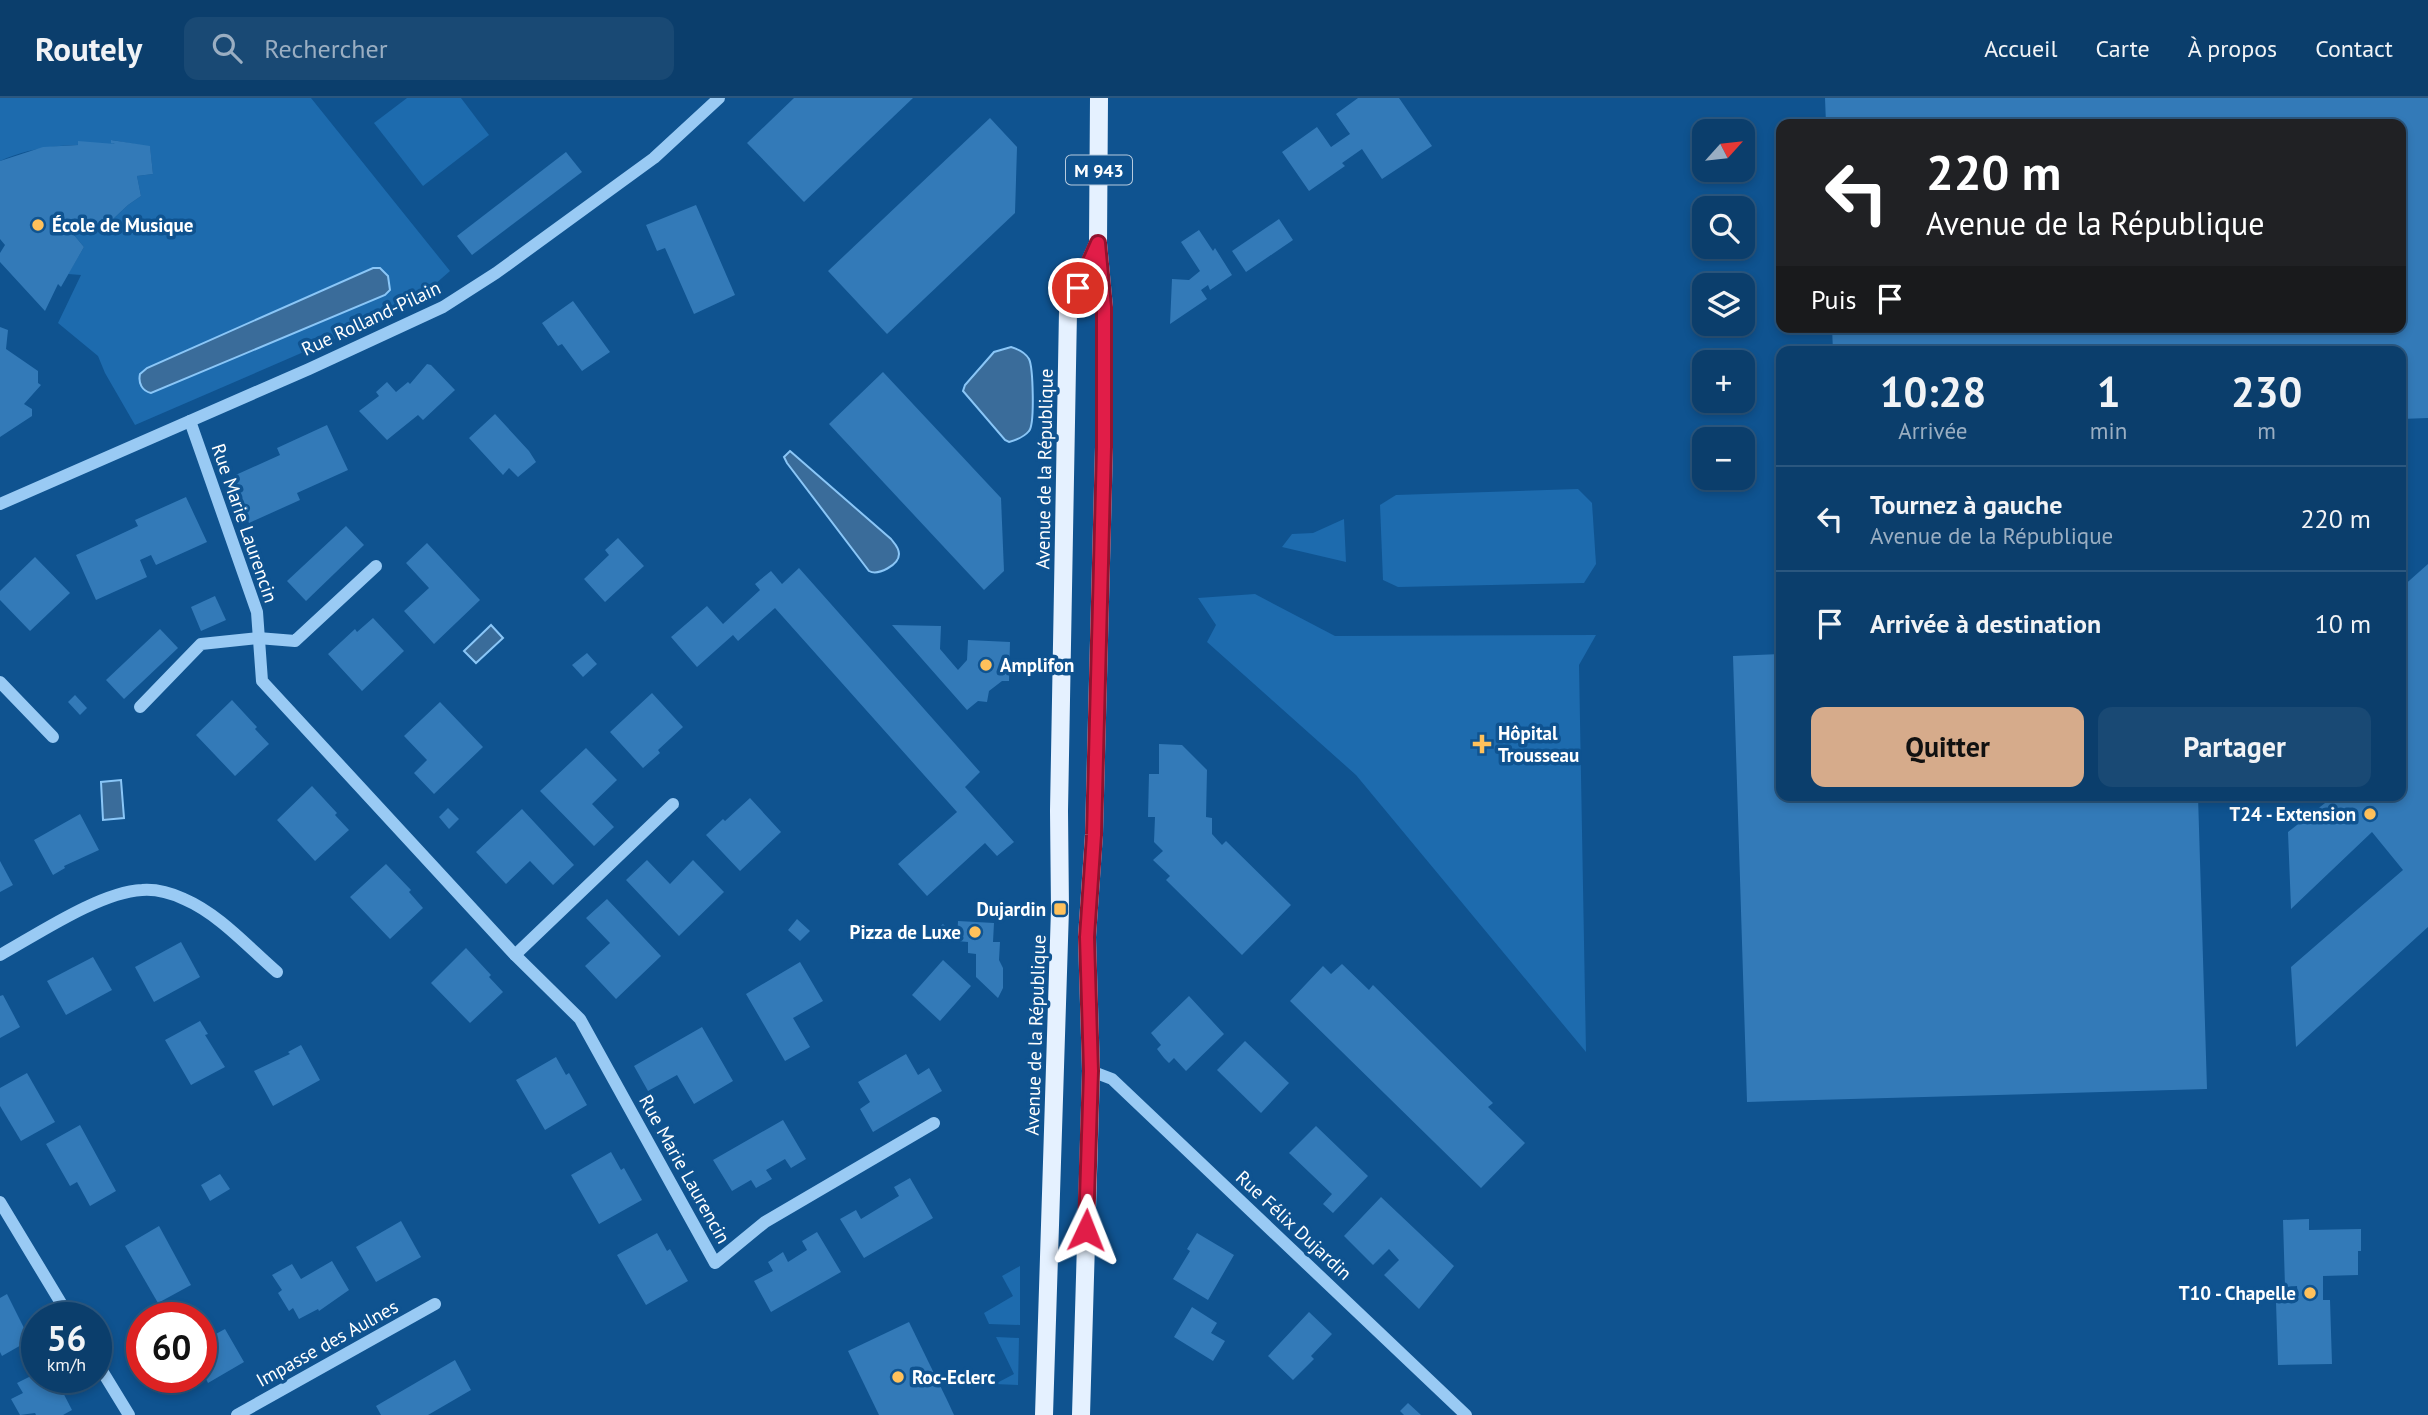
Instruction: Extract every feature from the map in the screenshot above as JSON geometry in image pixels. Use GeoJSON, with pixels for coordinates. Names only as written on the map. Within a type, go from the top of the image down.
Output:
{"type":"FeatureCollection","features":[{"type":"Feature","properties":{"kind":"main road","name":"Avenue de la République"},"geometry":{"type":"LineString","coordinates":[[1081,1415],[1091,1071],[1087,937],[1094,835],[1104,433],[1104,307],[1098,243],[1099,98]]}},
{"type":"Feature","properties":{"kind":"main road","name":"Avenue de la République"},"geometry":{"type":"LineString","coordinates":[[1044,1415],[1060,909],[1059,797],[1068,311],[1098,243]]}},
{"type":"Feature","properties":{"kind":"street","name":"Rue Rolland-Pilain"},"geometry":{"type":"LineString","coordinates":[[0,504],[443,307],[496,273],[654,158],[719,98]]}},
{"type":"Feature","properties":{"kind":"street","name":"Rue Marie Laurencin"},"geometry":{"type":"LineString","coordinates":[[190,421],[257,612],[262,681],[515,955],[580,1019],[715,1263],[765,1222],[934,1124]]}},
{"type":"Feature","properties":{"kind":"street"},"geometry":{"type":"LineString","coordinates":[[140,707],[201,644],[258,638],[295,641],[376,566]]}},
{"type":"Feature","properties":{"kind":"street"},"geometry":{"type":"LineString","coordinates":[[0,682],[53,737]]}},
{"type":"Feature","properties":{"kind":"street"},"geometry":{"type":"LineString","coordinates":[[515,955],[673,804]]}},
{"type":"Feature","properties":{"kind":"street"},"geometry":{"type":"LineString","coordinates":[[0,955],[92,905],[117,895],[141,890],[164,892],[184,899],[209,913],[277,972]]}},
{"type":"Feature","properties":{"kind":"street","name":"Rue Félix Dujardin"},"geometry":{"type":"LineString","coordinates":[[1091,1071],[1112,1079],[1466,1415]]}},
{"type":"Feature","properties":{"kind":"street"},"geometry":{"type":"LineString","coordinates":[[0,1202],[60,1302]]}},
{"type":"Feature","properties":{"kind":"street","name":"Impasse des Aulnes"},"geometry":{"type":"LineString","coordinates":[[237,1415],[435,1304]]}},
{"type":"Feature","properties":{"kind":"street"},"geometry":{"type":"LineString","coordinates":[[112,1387],[129,1415]]}},
{"type":"Feature","properties":{"kind":"shaded area"},"geometry":{"type":"Polygon","coordinates":[[[0,98],[311,98],[450,271],[410,306],[135,425],[98,356],[58,323],[81,275],[68,274],[84,247],[69,229],[84,220],[93,234],[110,216],[111,221],[141,196],[137,176],[153,174],[150,147],[112,140],[113,144],[41,148],[0,161],[0,98]]]}},
{"type":"Feature","properties":{"kind":"shaded area"},"geometry":{"type":"Polygon","coordinates":[[[407,98],[461,98],[489,135],[423,186],[374,123],[407,98]]]}},
{"type":"Feature","properties":{"kind":"shaded area"},"geometry":{"type":"Polygon","coordinates":[[[373,268],[380,268],[388,276],[390,290],[385,295],[151,393],[141,386],[140,374],[147,368],[373,268]]]}},
{"type":"Feature","properties":{"kind":"shaded area"},"geometry":{"type":"Polygon","coordinates":[[[1011,347],[1021,351],[1029,359],[1033,407],[1029,431],[1009,442],[963,391],[965,385],[994,352],[1011,347]]]}},
{"type":"Feature","properties":{"kind":"shaded area"},"geometry":{"type":"Polygon","coordinates":[[[790,451],[891,539],[899,554],[892,566],[882,571],[869,571],[787,463],[784,457],[790,451]]]}},
{"type":"Feature","properties":{"kind":"shaded area"},"geometry":{"type":"Polygon","coordinates":[[[1578,489],[1592,503],[1596,564],[1584,583],[1398,587],[1383,580],[1380,505],[1396,495],[1578,489]]]}},
{"type":"Feature","properties":{"kind":"shaded area"},"geometry":{"type":"Polygon","coordinates":[[[1344,519],[1346,562],[1282,547],[1292,534],[1313,533],[1344,519]]]}},
{"type":"Feature","properties":{"kind":"shaded area"},"geometry":{"type":"Polygon","coordinates":[[[1255,594],[1335,636],[1596,635],[1579,665],[1586,1052],[1356,775],[1207,642],[1216,625],[1198,598],[1255,594]]]}},
{"type":"Feature","properties":{"kind":"shaded area"},"geometry":{"type":"Polygon","coordinates":[[[491,625],[503,638],[476,663],[464,651],[491,625]]]}},
{"type":"Feature","properties":{"kind":"shaded area"},"geometry":{"type":"Polygon","coordinates":[[[121,780],[124,818],[103,820],[101,782],[121,780]]]}},
{"type":"Feature","properties":{"kind":"shaded area"},"geometry":{"type":"Polygon","coordinates":[[[1020,1266],[1020,1325],[989,1324],[984,1313],[1013,1296],[1002,1276],[1020,1266]]]}},
{"type":"Feature","properties":{"kind":"shaded area"},"geometry":{"type":"Polygon","coordinates":[[[996,1337],[1019,1338],[1018,1385],[995,1384],[1014,1374],[996,1337]]]}},
{"type":"Feature","properties":{"kind":"building"},"geometry":{"type":"Polygon","coordinates":[[[794,98],[913,98],[804,202],[747,143],[794,98]]]}},
{"type":"Feature","properties":{"kind":"building"},"geometry":{"type":"Polygon","coordinates":[[[1358,98],[1399,98],[1432,146],[1382,179],[1362,149],[1342,163],[1345,166],[1309,191],[1282,152],[1317,127],[1331,147],[1350,134],[1336,114],[1358,98]]]}},
{"type":"Feature","properties":{"kind":"building"},"geometry":{"type":"Polygon","coordinates":[[[1825,98],[2428,98],[2428,418],[2406,419],[2406,346],[1833,346],[1832,333],[2406,333],[2406,119],[1826,119],[1825,98]]]}},
{"type":"Feature","properties":{"kind":"building"},"geometry":{"type":"Polygon","coordinates":[[[990,118],[1017,147],[1015,213],[887,334],[828,271],[990,118]]]}},
{"type":"Feature","properties":{"kind":"building","name":"École de Musique"},"geometry":{"type":"Polygon","coordinates":[[[111,140],[150,146],[153,174],[137,176],[141,196],[111,221],[110,216],[93,234],[84,220],[69,229],[84,247],[61,287],[58,284],[45,311],[0,262],[0,253],[5,245],[0,239],[0,161],[43,147],[78,145],[78,141],[115,144],[111,143],[111,140]]]}},
{"type":"Feature","properties":{"kind":"building"},"geometry":{"type":"Polygon","coordinates":[[[566,152],[582,172],[472,255],[457,236],[566,152]]]}},
{"type":"Feature","properties":{"kind":"building"},"geometry":{"type":"Polygon","coordinates":[[[696,205],[735,295],[694,314],[665,248],[657,251],[646,225],[696,205]]]}},
{"type":"Feature","properties":{"kind":"building"},"geometry":{"type":"Polygon","coordinates":[[[1279,219],[1293,240],[1246,272],[1232,251],[1279,219]]]}},
{"type":"Feature","properties":{"kind":"building"},"geometry":{"type":"Polygon","coordinates":[[[1199,230],[1213,251],[1215,248],[1232,275],[1210,290],[1208,285],[1201,290],[1207,299],[1170,324],[1172,279],[1189,280],[1200,271],[1181,242],[1199,230]]]}},
{"type":"Feature","properties":{"kind":"building"},"geometry":{"type":"Polygon","coordinates":[[[573,301],[610,352],[582,371],[562,344],[558,346],[542,323],[573,301]]]}},
{"type":"Feature","properties":{"kind":"building"},"geometry":{"type":"Polygon","coordinates":[[[0,327],[8,330],[6,349],[38,371],[38,383],[41,385],[24,404],[32,409],[32,416],[0,437],[0,327]]]}},
{"type":"Feature","properties":{"kind":"building"},"geometry":{"type":"Polygon","coordinates":[[[427,364],[455,390],[423,420],[418,415],[387,440],[359,411],[379,396],[376,392],[387,382],[396,392],[408,382],[410,384],[427,364]]]}},
{"type":"Feature","properties":{"kind":"building"},"geometry":{"type":"Polygon","coordinates":[[[883,372],[1001,498],[1004,571],[984,590],[829,424],[883,372]]]}},
{"type":"Feature","properties":{"kind":"building"},"geometry":{"type":"Polygon","coordinates":[[[495,414],[536,462],[518,477],[509,468],[503,475],[469,438],[495,414]]]}},
{"type":"Feature","properties":{"kind":"building"},"geometry":{"type":"Polygon","coordinates":[[[327,425],[348,470],[297,493],[300,500],[249,523],[229,478],[280,455],[277,448],[327,425]]]}},
{"type":"Feature","properties":{"kind":"building"},"geometry":{"type":"Polygon","coordinates":[[[186,497],[207,542],[156,565],[151,555],[140,560],[147,577],[96,600],[76,555],[138,526],[135,520],[186,497]]]}},
{"type":"Feature","properties":{"kind":"building"},"geometry":{"type":"Polygon","coordinates":[[[346,526],[364,545],[306,601],[287,581],[346,526]]]}},
{"type":"Feature","properties":{"kind":"building"},"geometry":{"type":"Polygon","coordinates":[[[618,538],[644,566],[605,602],[584,579],[609,555],[605,550],[618,538]]]}},
{"type":"Feature","properties":{"kind":"building"},"geometry":{"type":"Polygon","coordinates":[[[427,543],[480,600],[434,644],[404,611],[429,588],[406,563],[427,543]]]}},
{"type":"Feature","properties":{"kind":"building"},"geometry":{"type":"Polygon","coordinates":[[[35,557],[70,593],[30,631],[0,600],[0,591],[35,557]]]}},
{"type":"Feature","properties":{"kind":"building","name":"T24 - Extension"},"geometry":{"type":"Polygon","coordinates":[[[2428,564],[2428,927],[2296,1047],[2291,967],[2403,870],[2372,832],[2291,909],[2288,832],[2328,801],[2406,801],[2406,584],[2428,564]]]}},
{"type":"Feature","properties":{"kind":"building"},"geometry":{"type":"Polygon","coordinates":[[[799,568],[980,772],[965,787],[1014,842],[997,856],[985,843],[927,896],[898,864],[957,812],[775,608],[738,641],[733,635],[697,667],[671,637],[707,606],[723,624],[760,590],[755,584],[771,571],[782,584],[799,568]]]}},
{"type":"Feature","properties":{"kind":"building"},"geometry":{"type":"Polygon","coordinates":[[[215,596],[226,620],[201,631],[191,607],[215,596]]]}},
{"type":"Feature","properties":{"kind":"building"},"geometry":{"type":"Polygon","coordinates":[[[373,618],[404,651],[362,691],[328,654],[355,629],[357,632],[373,618]]]}},
{"type":"Feature","properties":{"kind":"building","name":"Amplifon"},"geometry":{"type":"Polygon","coordinates":[[[892,625],[941,626],[940,649],[958,670],[967,660],[968,640],[1010,642],[1009,681],[1002,681],[989,691],[987,702],[978,701],[967,710],[892,625]]]}},
{"type":"Feature","properties":{"kind":"building"},"geometry":{"type":"Polygon","coordinates":[[[160,629],[178,648],[124,699],[106,680],[160,629]]]}},
{"type":"Feature","properties":{"kind":"building"},"geometry":{"type":"Polygon","coordinates":[[[587,653],[597,664],[583,677],[572,665],[587,653]]]}},
{"type":"Feature","properties":{"kind":"building"},"geometry":{"type":"Polygon","coordinates":[[[1776,654],[1776,801],[2198,801],[2207,1089],[1747,1102],[1733,656],[1776,654]]]}},
{"type":"Feature","properties":{"kind":"building"},"geometry":{"type":"Polygon","coordinates":[[[652,693],[683,727],[643,768],[610,732],[652,693]]]}},
{"type":"Feature","properties":{"kind":"building"},"geometry":{"type":"Polygon","coordinates":[[[75,695],[87,708],[80,715],[68,702],[75,695]]]}},
{"type":"Feature","properties":{"kind":"building"},"geometry":{"type":"Polygon","coordinates":[[[232,700],[269,744],[235,776],[196,735],[232,700]]]}},
{"type":"Feature","properties":{"kind":"building"},"geometry":{"type":"Polygon","coordinates":[[[440,702],[483,747],[434,794],[414,773],[427,760],[404,736],[440,702]]]}},
{"type":"Feature","properties":{"kind":"building"},"geometry":{"type":"Polygon","coordinates":[[[1159,744],[1182,745],[1207,770],[1206,817],[1212,818],[1212,834],[1222,845],[1226,841],[1291,905],[1242,955],[1166,880],[1170,876],[1153,860],[1163,851],[1154,842],[1155,817],[1148,817],[1149,774],[1159,774],[1159,744]]]}},
{"type":"Feature","properties":{"kind":"building"},"geometry":{"type":"Polygon","coordinates":[[[586,748],[617,780],[592,804],[614,827],[594,846],[540,791],[586,748]]]}},
{"type":"Feature","properties":{"kind":"building"},"geometry":{"type":"Polygon","coordinates":[[[312,786],[349,830],[315,861],[277,820],[312,786]]]}},
{"type":"Feature","properties":{"kind":"building"},"geometry":{"type":"Polygon","coordinates":[[[750,798],[781,832],[740,871],[706,835],[750,798]]]}},
{"type":"Feature","properties":{"kind":"building"},"geometry":{"type":"Polygon","coordinates":[[[448,808],[459,819],[449,829],[439,817],[448,808]]]}},
{"type":"Feature","properties":{"kind":"building"},"geometry":{"type":"Polygon","coordinates":[[[522,809],[574,865],[553,885],[530,861],[506,884],[476,852],[522,809]]]}},
{"type":"Feature","properties":{"kind":"building"},"geometry":{"type":"Polygon","coordinates":[[[80,814],[99,850],[64,866],[65,868],[53,875],[34,840],[80,814]]]}},
{"type":"Feature","properties":{"kind":"building"},"geometry":{"type":"Polygon","coordinates":[[[647,860],[670,884],[693,860],[724,892],[679,936],[626,880],[647,860]]]}},
{"type":"Feature","properties":{"kind":"building"},"geometry":{"type":"Polygon","coordinates":[[[0,861],[13,885],[0,892],[0,861]]]}},
{"type":"Feature","properties":{"kind":"building"},"geometry":{"type":"Polygon","coordinates":[[[386,864],[411,890],[409,892],[423,908],[390,939],[350,897],[386,864]]]}},
{"type":"Feature","properties":{"kind":"building"},"geometry":{"type":"Polygon","coordinates":[[[607,899],[661,956],[616,999],[585,966],[610,943],[586,918],[607,899]]]}},
{"type":"Feature","properties":{"kind":"building"},"geometry":{"type":"Polygon","coordinates":[[[797,919],[810,931],[800,941],[788,930],[797,919]]]}},
{"type":"Feature","properties":{"kind":"building","name":"Pizza de Luxe"},"geometry":{"type":"Polygon","coordinates":[[[958,921],[994,923],[993,942],[1000,942],[999,960],[1003,968],[1003,988],[998,998],[976,977],[976,954],[968,953],[968,942],[957,941],[958,921]]]}},
{"type":"Feature","properties":{"kind":"building"},"geometry":{"type":"Polygon","coordinates":[[[943,924],[951,932],[942,940],[933,932],[943,924]]]}},
{"type":"Feature","properties":{"kind":"building"},"geometry":{"type":"Polygon","coordinates":[[[181,942],[200,977],[154,1002],[135,967],[181,942]]]}},
{"type":"Feature","properties":{"kind":"building"},"geometry":{"type":"Polygon","coordinates":[[[466,948],[503,992],[470,1023],[431,983],[466,948]]]}},
{"type":"Feature","properties":{"kind":"building"},"geometry":{"type":"Polygon","coordinates":[[[93,957],[112,990],[66,1015],[47,981],[93,957]]]}},
{"type":"Feature","properties":{"kind":"building"},"geometry":{"type":"Polygon","coordinates":[[[943,960],[971,986],[940,1021],[912,995],[943,960]]]}},
{"type":"Feature","properties":{"kind":"building"},"geometry":{"type":"Polygon","coordinates":[[[800,962],[823,1001],[793,1018],[810,1047],[785,1061],[746,994],[800,962]]]}},
{"type":"Feature","properties":{"kind":"building"},"geometry":{"type":"Polygon","coordinates":[[[1342,964],[1369,990],[1373,985],[1493,1103],[1488,1107],[1525,1143],[1481,1188],[1290,1001],[1323,966],[1331,974],[1342,964]]]}},
{"type":"Feature","properties":{"kind":"building"},"geometry":{"type":"Polygon","coordinates":[[[3,995],[20,1027],[0,1038],[0,996],[3,995]]]}},
{"type":"Feature","properties":{"kind":"building"},"geometry":{"type":"Polygon","coordinates":[[[1189,996],[1224,1034],[1186,1071],[1174,1058],[1169,1063],[1164,1058],[1157,1049],[1161,1045],[1151,1033],[1189,996]]]}},
{"type":"Feature","properties":{"kind":"building"},"geometry":{"type":"Polygon","coordinates":[[[200,1021],[208,1034],[205,1035],[225,1067],[191,1085],[165,1040],[200,1021]]]}},
{"type":"Feature","properties":{"kind":"building"},"geometry":{"type":"Polygon","coordinates":[[[702,1027],[733,1081],[694,1104],[677,1075],[648,1091],[634,1066],[702,1027]]]}},
{"type":"Feature","properties":{"kind":"building"},"geometry":{"type":"Polygon","coordinates":[[[1245,1041],[1289,1083],[1261,1113],[1217,1070],[1245,1041]]]}},
{"type":"Feature","properties":{"kind":"building"},"geometry":{"type":"Polygon","coordinates":[[[301,1045],[320,1080],[273,1106],[254,1071],[290,1054],[288,1052],[301,1045]]]}},
{"type":"Feature","properties":{"kind":"building"},"geometry":{"type":"Polygon","coordinates":[[[906,1054],[918,1075],[929,1068],[942,1091],[873,1132],[860,1109],[870,1102],[858,1082],[906,1054]]]}},
{"type":"Feature","properties":{"kind":"building"},"geometry":{"type":"Polygon","coordinates":[[[556,1057],[566,1075],[569,1073],[587,1105],[545,1130],[516,1080],[556,1057]]]}},
{"type":"Feature","properties":{"kind":"building"},"geometry":{"type":"Polygon","coordinates":[[[27,1073],[55,1122],[21,1141],[0,1106],[0,1088],[27,1073]]]}},
{"type":"Feature","properties":{"kind":"building"},"geometry":{"type":"Polygon","coordinates":[[[783,1120],[806,1159],[791,1168],[785,1159],[766,1170],[772,1179],[756,1188],[751,1180],[732,1191],[713,1160],[783,1120]]]}},
{"type":"Feature","properties":{"kind":"building"},"geometry":{"type":"Polygon","coordinates":[[[80,1125],[116,1191],[90,1206],[77,1182],[70,1186],[46,1144],[80,1125]]]}},
{"type":"Feature","properties":{"kind":"building"},"geometry":{"type":"Polygon","coordinates":[[[1316,1126],[1368,1176],[1333,1213],[1323,1204],[1332,1194],[1289,1153],[1316,1126]]]}},
{"type":"Feature","properties":{"kind":"building"},"geometry":{"type":"Polygon","coordinates":[[[611,1152],[621,1170],[624,1168],[642,1200],[599,1224],[571,1175],[611,1152]]]}},
{"type":"Feature","properties":{"kind":"building"},"geometry":{"type":"Polygon","coordinates":[[[220,1174],[230,1189],[210,1201],[201,1185],[220,1174]]]}},
{"type":"Feature","properties":{"kind":"building"},"geometry":{"type":"Polygon","coordinates":[[[910,1178],[933,1218],[864,1258],[840,1219],[856,1210],[861,1219],[899,1196],[894,1187],[910,1178]]]}},
{"type":"Feature","properties":{"kind":"building"},"geometry":{"type":"Polygon","coordinates":[[[1381,1197],[1454,1266],[1419,1309],[1384,1275],[1399,1260],[1389,1249],[1373,1265],[1344,1236],[1381,1197]]]}},
{"type":"Feature","properties":{"kind":"building","name":"T10 - Chapelle"},"geometry":{"type":"Polygon","coordinates":[[[2309,1219],[2309,1230],[2361,1229],[2358,1275],[2323,1276],[2323,1300],[2330,1300],[2332,1364],[2278,1365],[2276,1302],[2298,1301],[2297,1286],[2285,1287],[2283,1220],[2309,1219]]]}},
{"type":"Feature","properties":{"kind":"building"},"geometry":{"type":"Polygon","coordinates":[[[401,1221],[421,1257],[376,1282],[356,1247],[401,1221]]]}},
{"type":"Feature","properties":{"kind":"building"},"geometry":{"type":"Polygon","coordinates":[[[159,1226],[191,1285],[157,1302],[125,1246],[159,1226]]]}},
{"type":"Feature","properties":{"kind":"building"},"geometry":{"type":"Polygon","coordinates":[[[817,1232],[841,1272],[771,1312],[754,1281],[773,1271],[768,1262],[783,1252],[788,1262],[807,1250],[802,1241],[817,1232]]]}},
{"type":"Feature","properties":{"kind":"building"},"geometry":{"type":"Polygon","coordinates":[[[657,1233],[667,1251],[670,1249],[688,1281],[646,1305],[617,1255],[657,1233]]]}},
{"type":"Feature","properties":{"kind":"building"},"geometry":{"type":"Polygon","coordinates":[[[1197,1233],[1234,1255],[1208,1300],[1173,1279],[1190,1251],[1187,1249],[1197,1233]]]}},
{"type":"Feature","properties":{"kind":"building"},"geometry":{"type":"Polygon","coordinates":[[[332,1261],[349,1290],[319,1311],[318,1309],[299,1319],[293,1308],[289,1311],[278,1293],[282,1290],[272,1275],[292,1264],[301,1279],[332,1261]]]}},
{"type":"Feature","properties":{"kind":"building"},"geometry":{"type":"Polygon","coordinates":[[[7,1294],[21,1322],[21,1345],[2,1356],[0,1352],[0,1298],[7,1294]]]}},
{"type":"Feature","properties":{"kind":"building"},"geometry":{"type":"Polygon","coordinates":[[[1192,1307],[1217,1323],[1211,1333],[1225,1341],[1213,1361],[1174,1337],[1192,1307]]]}},
{"type":"Feature","properties":{"kind":"building"},"geometry":{"type":"Polygon","coordinates":[[[1309,1312],[1332,1334],[1311,1356],[1314,1359],[1293,1380],[1268,1356],[1309,1312]]]}},
{"type":"Feature","properties":{"kind":"building","name":"Roc-Eclerc"},"geometry":{"type":"Polygon","coordinates":[[[909,1322],[954,1415],[879,1415],[848,1351],[909,1322]]]}},
{"type":"Feature","properties":{"kind":"building"},"geometry":{"type":"Polygon","coordinates":[[[225,1329],[244,1362],[217,1378],[217,1333],[225,1329]]]}},
{"type":"Feature","properties":{"kind":"building"},"geometry":{"type":"Polygon","coordinates":[[[455,1360],[471,1390],[428,1415],[381,1415],[376,1406],[455,1360]]]}},
{"type":"Feature","properties":{"kind":"building"},"geometry":{"type":"Polygon","coordinates":[[[23,1393],[63,1393],[72,1410],[63,1415],[20,1415],[11,1399],[23,1393]]]}},
{"type":"Feature","properties":{"kind":"building"},"geometry":{"type":"Polygon","coordinates":[[[1408,1403],[1421,1415],[1404,1415],[1400,1411],[1408,1403]]]}},
{"type":"Feature","properties":{"kind":"place","name":"École de Musique"},"geometry":{"type":"Point","coordinates":[38,225]}},
{"type":"Feature","properties":{"kind":"place","name":"Amplifon"},"geometry":{"type":"Point","coordinates":[986,665]}},
{"type":"Feature","properties":{"kind":"place","name":"Hôpital Trousseau"},"geometry":{"type":"Point","coordinates":[1482,744]}},
{"type":"Feature","properties":{"kind":"place","name":"T24 - Extension"},"geometry":{"type":"Point","coordinates":[2370,814]}},
{"type":"Feature","properties":{"kind":"place","name":"Dujardin"},"geometry":{"type":"Point","coordinates":[1060,909]}},
{"type":"Feature","properties":{"kind":"place","name":"Pizza de Luxe"},"geometry":{"type":"Point","coordinates":[975,932]}},
{"type":"Feature","properties":{"kind":"place","name":"T10 - Chapelle"},"geometry":{"type":"Point","coordinates":[2310,1293]}},
{"type":"Feature","properties":{"kind":"place","name":"Roc-Eclerc"},"geometry":{"type":"Point","coordinates":[898,1377]}},
{"type":"Feature","properties":{"kind":"route"},"geometry":{"type":"LineString","coordinates":[[1078,288],[1098,243],[1104,307],[1104,447],[1094,835],[1087,937],[1091,1071],[1086,1230]]}}]}
